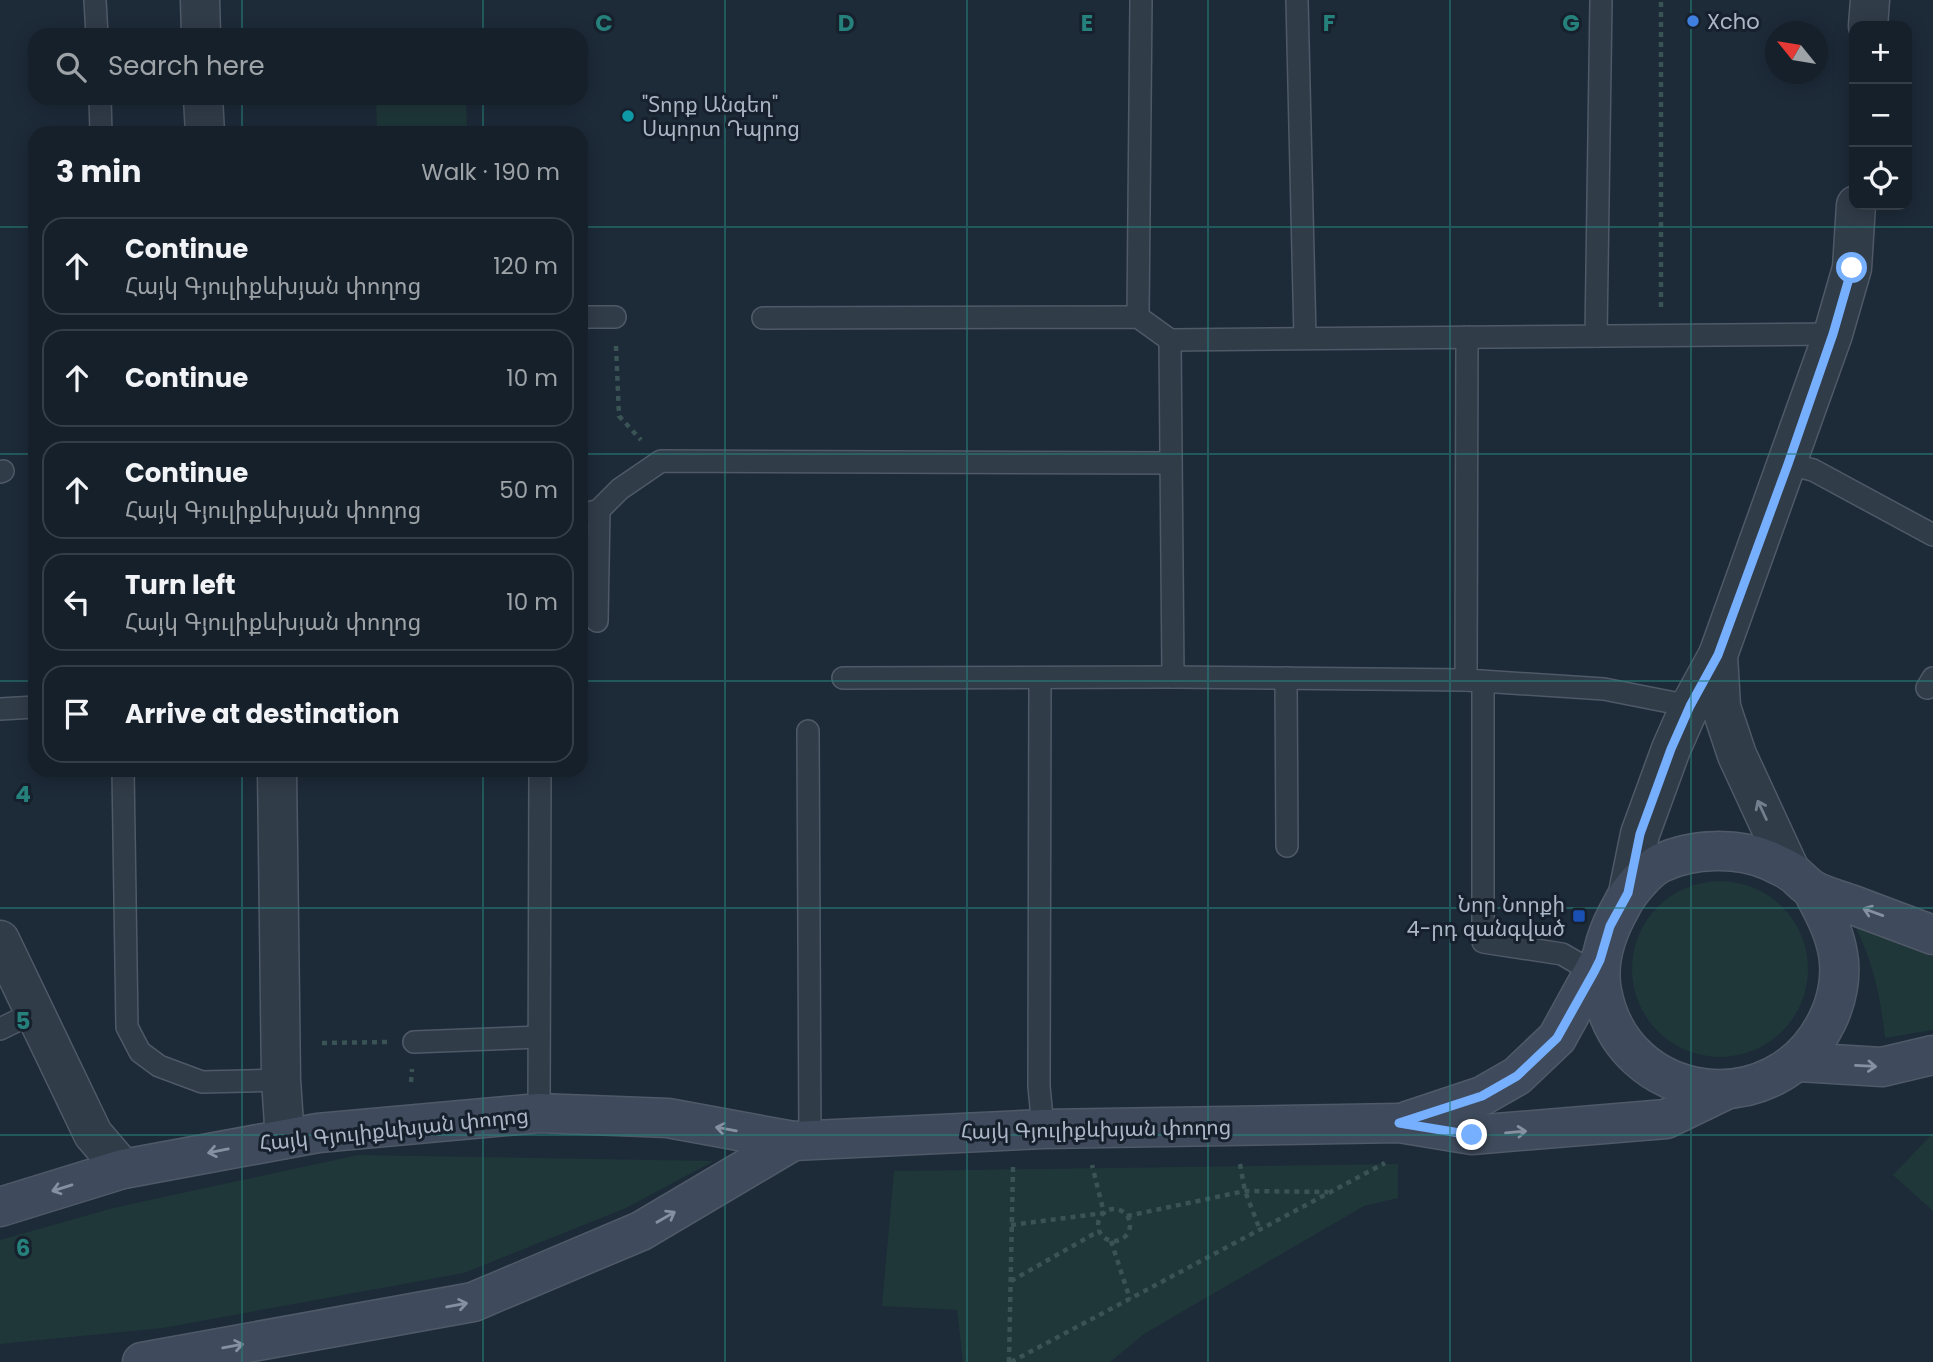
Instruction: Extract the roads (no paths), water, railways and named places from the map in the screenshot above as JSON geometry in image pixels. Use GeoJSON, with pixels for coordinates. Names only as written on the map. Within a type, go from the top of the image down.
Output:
{"type":"FeatureCollection","features":[{"type":"Feature","properties":{"kind":"main road"},"geometry":{"type":"LineString","coordinates":[[1802,881],[1832,929],[1838,956],[1839,984],[1832,1011],[1820,1036],[1798,1062],[1754,1085],[1726,1090],[1697,1087],[1671,1079],[1646,1065],[1625,1044],[1610,1018],[1597,966],[1610,926],[1628,893],[1660,863],[1703,851],[1735,851],[1767,860],[1802,881],[1933,935]]}},
{"type":"Feature","properties":{"kind":"main road","name":"Հայկ Գյուլիքևխյան փողոց"},"geometry":{"type":"LineString","coordinates":[[1399,1123],[1482,1096],[1517,1076],[1557,1038],[1597,966]]}},
{"type":"Feature","properties":{"kind":"main road"},"geometry":{"type":"LineString","coordinates":[[1798,1062],[1882,1067],[1933,1055]]}},
{"type":"Feature","properties":{"kind":"main road","name":"Հայկ Գյուլիքևխյան փողոց"},"geometry":{"type":"LineString","coordinates":[[0,1207],[123,1170],[318,1133],[540,1113],[668,1118],[802,1140],[1043,1129],[1399,1123],[1472,1135],[1666,1119],[1726,1090]]}},
{"type":"Feature","properties":{"kind":"main road","name":"Հայկ Գյուլիքևխյան փողոց"},"geometry":{"type":"LineString","coordinates":[[142,1362],[473,1302],[641,1231],[802,1140]]}},
{"type":"Feature","properties":{"kind":"street"},"geometry":{"type":"LineString","coordinates":[[200,0],[201,28]]}},
{"type":"Feature","properties":{"kind":"street"},"geometry":{"type":"LineString","coordinates":[[1868,21],[1870,0]]}},
{"type":"Feature","properties":{"kind":"street"},"geometry":{"type":"LineString","coordinates":[[203,105],[205,126]]}},
{"type":"Feature","properties":{"kind":"street"},"geometry":{"type":"LineString","coordinates":[[1628,893],[1640,834],[1671,749],[1690,706],[1718,655],[1833,334],[1852,268],[1856,210]]}},
{"type":"Feature","properties":{"kind":"street"},"geometry":{"type":"LineString","coordinates":[[1718,655],[1721,707],[1737,755],[1802,881]]}},
{"type":"Feature","properties":{"kind":"street"},"geometry":{"type":"LineString","coordinates":[[277,777],[281,1080],[285,1139]]}},
{"type":"Feature","properties":{"kind":"street"},"geometry":{"type":"LineString","coordinates":[[0,940],[93,1134],[123,1170]]}},
{"type":"Feature","properties":{"kind":"lane"},"geometry":{"type":"LineString","coordinates":[[95,0],[97,28]]}},
{"type":"Feature","properties":{"kind":"lane"},"geometry":{"type":"LineString","coordinates":[[1138,317],[1141,0]]}},
{"type":"Feature","properties":{"kind":"lane"},"geometry":{"type":"LineString","coordinates":[[1297,0],[1305,338]]}},
{"type":"Feature","properties":{"kind":"lane"},"geometry":{"type":"LineString","coordinates":[[1596,336],[1601,0]]}},
{"type":"Feature","properties":{"kind":"lane"},"geometry":{"type":"LineString","coordinates":[[100,105],[102,126]]}},
{"type":"Feature","properties":{"kind":"lane"},"geometry":{"type":"LineString","coordinates":[[588,317],[615,317]]}},
{"type":"Feature","properties":{"kind":"lane"},"geometry":{"type":"LineString","coordinates":[[763,318],[1138,317],[1170,340],[1833,334]]}},
{"type":"Feature","properties":{"kind":"lane"},"geometry":{"type":"LineString","coordinates":[[1467,337],[1483,942],[1562,954],[1597,966]]}},
{"type":"Feature","properties":{"kind":"lane"},"geometry":{"type":"LineString","coordinates":[[1170,340],[1173,677]]}},
{"type":"Feature","properties":{"kind":"lane"},"geometry":{"type":"LineString","coordinates":[[597,621],[590,512],[661,461],[1170,464]]}},
{"type":"Feature","properties":{"kind":"lane"},"geometry":{"type":"LineString","coordinates":[[1788,464],[1813,470],[1933,535]]}},
{"type":"Feature","properties":{"kind":"lane"},"geometry":{"type":"LineString","coordinates":[[843,678],[1173,677],[1474,681],[1604,689],[1690,706]]}},
{"type":"Feature","properties":{"kind":"lane"},"geometry":{"type":"LineString","coordinates":[[1040,678],[1039,1086],[1043,1129]]}},
{"type":"Feature","properties":{"kind":"lane"},"geometry":{"type":"LineString","coordinates":[[1286,678],[1287,846]]}},
{"type":"Feature","properties":{"kind":"lane"},"geometry":{"type":"LineString","coordinates":[[0,709],[28,707]]}},
{"type":"Feature","properties":{"kind":"lane"},"geometry":{"type":"LineString","coordinates":[[802,1140],[808,731]]}},
{"type":"Feature","properties":{"kind":"lane"},"geometry":{"type":"LineString","coordinates":[[123,777],[127,1027],[140,1052],[159,1066],[202,1082],[281,1080]]}},
{"type":"Feature","properties":{"kind":"lane"},"geometry":{"type":"LineString","coordinates":[[540,777],[540,1113]]}},
{"type":"Feature","properties":{"kind":"lane"},"geometry":{"type":"LineString","coordinates":[[0,1029],[35,1012]]}},
{"type":"Feature","properties":{"kind":"lane"},"geometry":{"type":"LineString","coordinates":[[414,1042],[539,1037]]}},
{"type":"Feature","properties":{"kind":"place","name":"Xcho"},"geometry":{"type":"Point","coordinates":[1693,21]}},
{"type":"Feature","properties":{"kind":"place","name":"\"Տորք Անգեղ\" Սպորտ Դպրոց"},"geometry":{"type":"Point","coordinates":[628,116]}},
{"type":"Feature","properties":{"kind":"place","name":"Նոր Նորքի 4-րդ զանգված"},"geometry":{"type":"Point","coordinates":[1579,916]}}]}
